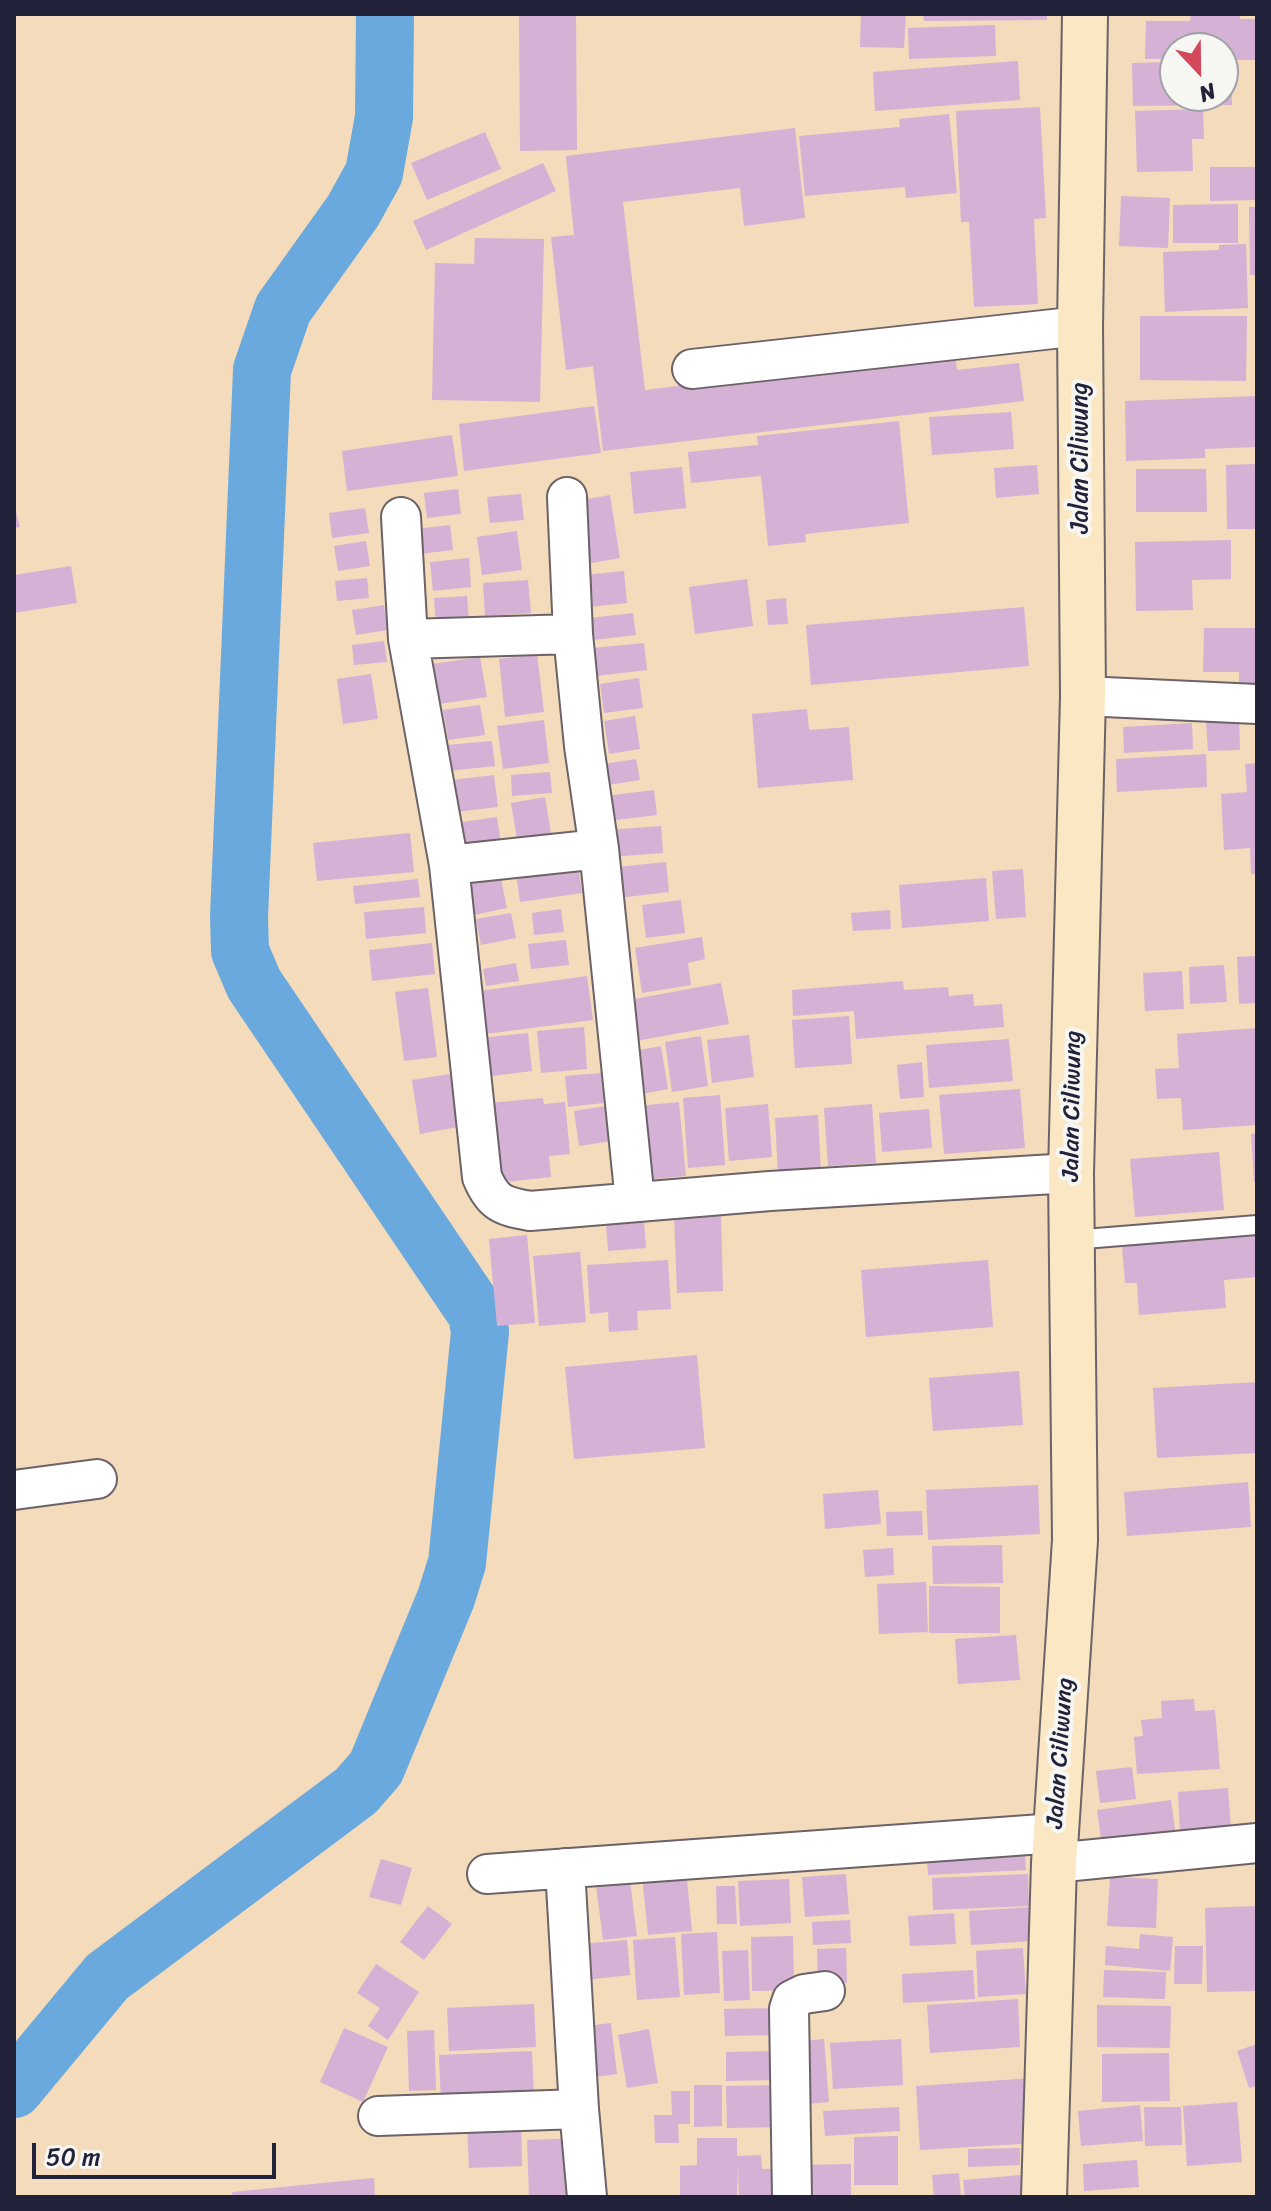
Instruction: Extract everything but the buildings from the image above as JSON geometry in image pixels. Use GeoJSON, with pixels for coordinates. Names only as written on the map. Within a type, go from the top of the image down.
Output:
{"type":"FeatureCollection","features":[{"type":"Feature","properties":{"kind":"main road","name":"Jalan Ciliwung"},"geometry":{"type":"LineString","coordinates":[[1044,2197],[1055,1848],[1075,1540],[1071,1173],[1083,696],[1080,326],[1085,14]]}},
{"type":"Feature","properties":{"kind":"street"},"geometry":{"type":"LineString","coordinates":[[692,369],[1080,326]]}},
{"type":"Feature","properties":{"kind":"street"},"geometry":{"type":"LineString","coordinates":[[567,497],[573,634],[584,746],[599,849],[635,1201]]}},
{"type":"Feature","properties":{"kind":"street"},"geometry":{"type":"LineString","coordinates":[[401,517],[408,639],[449,865],[482,1177],[489,1194],[505,1206],[530,1211],[635,1201],[1071,1173]]}},
{"type":"Feature","properties":{"kind":"street"},"geometry":{"type":"LineString","coordinates":[[408,639],[573,634]]}},
{"type":"Feature","properties":{"kind":"street"},"geometry":{"type":"LineString","coordinates":[[1083,696],[1257,704]]}},
{"type":"Feature","properties":{"kind":"street"},"geometry":{"type":"LineString","coordinates":[[449,865],[599,849]]}},
{"type":"Feature","properties":{"kind":"street"},"geometry":{"type":"LineString","coordinates":[[14,1490],[97,1479]]}},
{"type":"Feature","properties":{"kind":"street"},"geometry":{"type":"LineString","coordinates":[[487,1874],[565,1868],[1055,1848],[1257,1843]]}},
{"type":"Feature","properties":{"kind":"street"},"geometry":{"type":"LineString","coordinates":[[565,1868],[587,2197]]}},
{"type":"Feature","properties":{"kind":"street"},"geometry":{"type":"LineString","coordinates":[[792,2197],[789,2009],[792,2000],[804,1994],[825,1991]]}},
{"type":"Feature","properties":{"kind":"street"},"geometry":{"type":"LineString","coordinates":[[378,2116],[579,2109]]}},
{"type":"Feature","properties":{"kind":"lane"},"geometry":{"type":"LineString","coordinates":[[1072,1240],[1257,1225]]}},
{"type":"Feature","properties":{"kind":"waterway"},"geometry":{"type":"LineString","coordinates":[[14,2089],[107,1977],[356,1791],[376,1768],[446,1598],[457,1563],[480,1332],[477,1314],[254,984],[240,951],[262,370],[283,309],[353,211],[374,173],[384,117],[385,14]]}}]}
